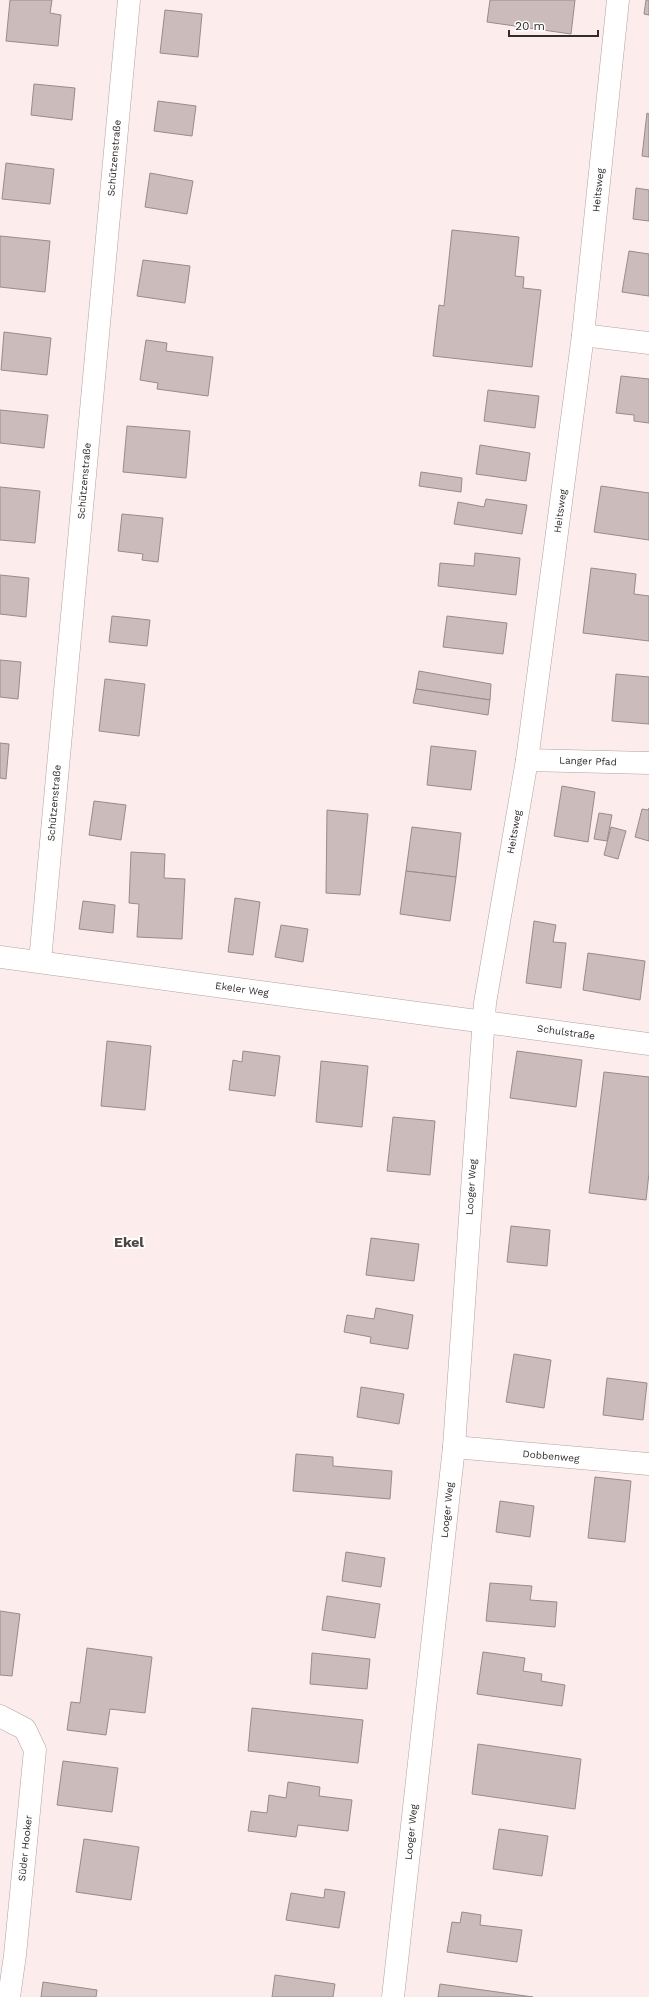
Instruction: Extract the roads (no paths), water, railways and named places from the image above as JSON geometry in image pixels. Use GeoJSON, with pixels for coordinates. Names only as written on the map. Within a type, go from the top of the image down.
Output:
{"type":"FeatureCollection","features":[{"type":"Feature","properties":{"kind":"street","name":"Schützenstraße"},"geometry":{"type":"LineString","coordinates":[[40,961],[129,0]]}},
{"type":"Feature","properties":{"kind":"street","name":"Heitsweg"},"geometry":{"type":"LineString","coordinates":[[483,1020],[527,760],[583,335],[618,0]]}},
{"type":"Feature","properties":{"kind":"street"},"geometry":{"type":"LineString","coordinates":[[583,335],[649,343]]}},
{"type":"Feature","properties":{"kind":"street","name":"Langer Pfad"},"geometry":{"type":"LineString","coordinates":[[527,760],[649,763]]}},
{"type":"Feature","properties":{"kind":"street","name":"Ekeler Weg"},"geometry":{"type":"LineString","coordinates":[[0,957],[40,961],[483,1020]]}},
{"type":"Feature","properties":{"kind":"street","name":"Schulstraße"},"geometry":{"type":"LineString","coordinates":[[483,1020],[649,1044]]}},
{"type":"Feature","properties":{"kind":"street","name":"Looger Weg"},"geometry":{"type":"LineString","coordinates":[[393,1997],[454,1447],[483,1020]]}},
{"type":"Feature","properties":{"kind":"street","name":"Dobbenweg"},"geometry":{"type":"LineString","coordinates":[[454,1447],[649,1464]]}},
{"type":"Feature","properties":{"kind":"street","name":"Süder Hooker"},"geometry":{"type":"LineString","coordinates":[[0,1716],[25,1729],[35,1750],[15,1955],[9,1997]]}},
{"type":"Feature","properties":{"kind":"district","name":"Ekel"},"geometry":{"type":"Point","coordinates":[129,1242]}}]}
